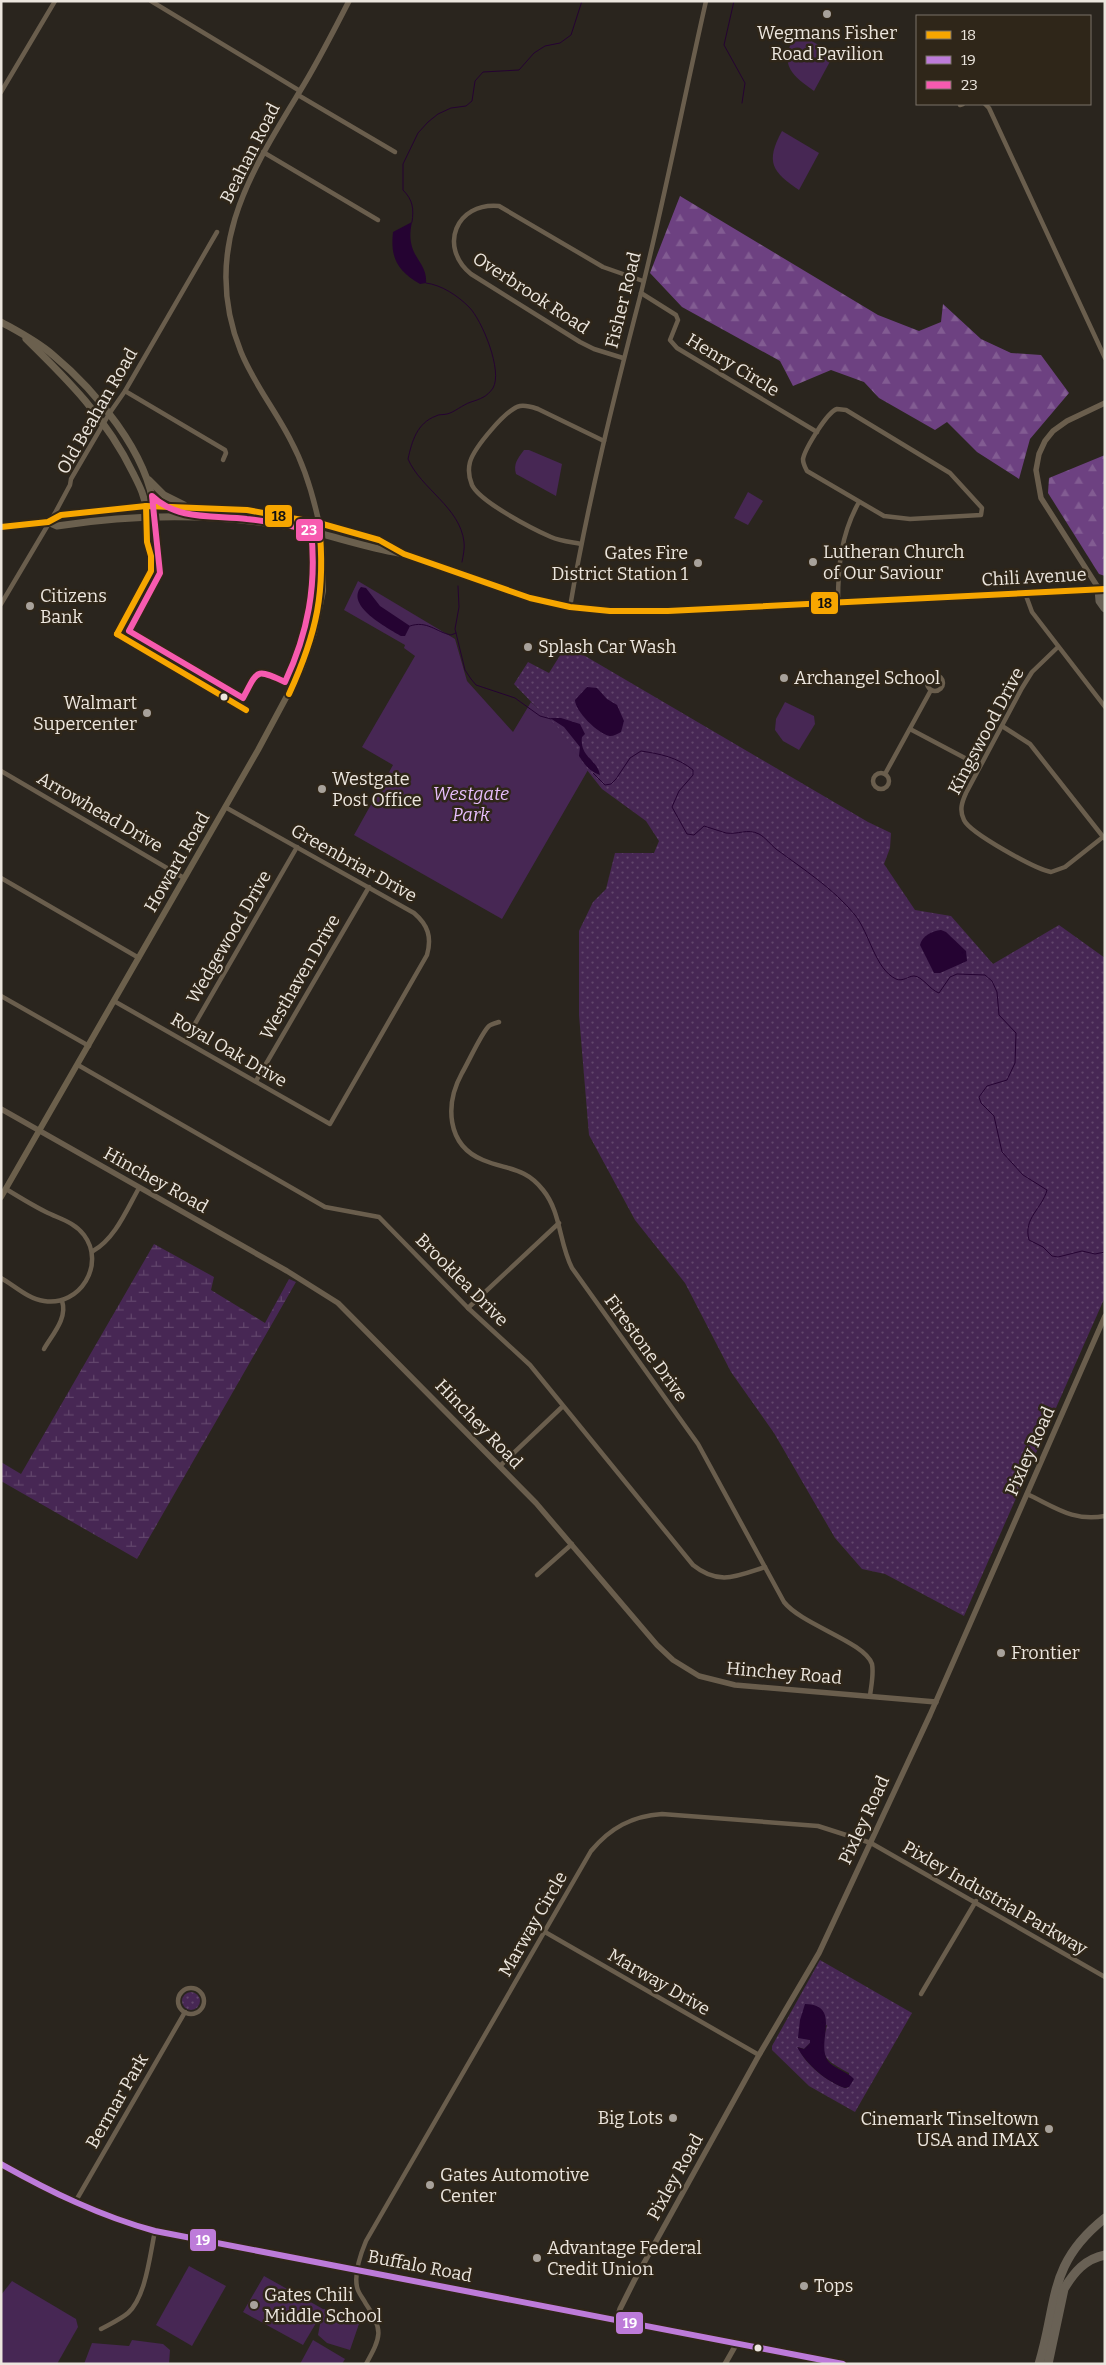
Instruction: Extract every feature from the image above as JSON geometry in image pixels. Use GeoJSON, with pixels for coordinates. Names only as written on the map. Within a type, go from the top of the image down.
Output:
{"type":"FeatureCollection","features":[{"type":"Feature","properties":{"kind":"highway"},"geometry":{"type":"LineString","coordinates":[[1103,591],[1100,601],[1105,608]]}},
{"type":"Feature","properties":{"kind":"highway"},"geometry":{"type":"LineString","coordinates":[[1039,2364],[1055,2289],[1062,2271],[1071,2252],[1093,2227],[1105,2218]]}},
{"type":"Feature","properties":{"kind":"highway"},"geometry":{"type":"LineString","coordinates":[[1048,2364],[1064,2289],[1070,2278],[1084,2264],[1105,2255]]}},
{"type":"Feature","properties":{"kind":"main road"},"geometry":{"type":"LineString","coordinates":[[1,322],[53,354],[80,380],[124,435],[145,475],[164,495],[189,507]]}},
{"type":"Feature","properties":{"kind":"main road"},"geometry":{"type":"LineString","coordinates":[[20,333],[74,386],[104,423],[127,461],[155,516]]}},
{"type":"Feature","properties":{"kind":"main road"},"geometry":{"type":"LineString","coordinates":[[145,475],[150,506],[147,516]]}},
{"type":"Feature","properties":{"kind":"main road","name":"Chili Avenue"},"geometry":{"type":"LineString","coordinates":[[1,527],[48,522],[61,515],[150,506],[247,510],[319,523],[379,540],[404,554]]}},
{"type":"Feature","properties":{"kind":"main road","name":"Chili Avenue"},"geometry":{"type":"LineString","coordinates":[[48,522],[57,526],[147,516],[229,518],[320,533],[376,549],[404,554],[530,598],[570,607],[610,611],[1103,591]]}},
{"type":"Feature","properties":{"kind":"main road","name":"Howard Road"},"geometry":{"type":"LineString","coordinates":[[1,1198],[289,694],[309,652],[323,592],[323,554],[319,523]]}},
{"type":"Feature","properties":{"kind":"main road","name":"Buffalo Road"},"geometry":{"type":"LineString","coordinates":[[1,2164],[74,2204],[123,2223],[155,2231],[844,2364]]}},
{"type":"Feature","properties":{"kind":"street"},"geometry":{"type":"LineString","coordinates":[[1,92],[55,1]]}},
{"type":"Feature","properties":{"kind":"street"},"geometry":{"type":"LineString","coordinates":[[151,1],[395,152]]}},
{"type":"Feature","properties":{"kind":"street","name":"Beahan Road"},"geometry":{"type":"LineString","coordinates":[[319,523],[300,458],[254,380],[240,352],[228,302],[226,278],[231,230],[240,199],[263,152],[299,93],[349,1]]}},
{"type":"Feature","properties":{"kind":"street","name":"Fisher Road"},"geometry":{"type":"LineString","coordinates":[[570,607],[581,544],[604,441],[623,358],[641,293],[706,1]]}},
{"type":"Feature","properties":{"kind":"street"},"geometry":{"type":"LineString","coordinates":[[986,105],[993,117],[1105,358]]}},
{"type":"Feature","properties":{"kind":"street"},"geometry":{"type":"LineString","coordinates":[[263,152],[378,220]]}},
{"type":"Feature","properties":{"kind":"street","name":"Overbrook Road"},"geometry":{"type":"LineString","coordinates":[[623,358],[594,349],[580,342],[471,274],[458,261],[453,240],[457,227],[471,210],[480,207],[498,206],[603,267],[643,281]]}},
{"type":"Feature","properties":{"kind":"street","name":"Old Beahan Road"},"geometry":{"type":"LineString","coordinates":[[1,604],[109,414],[125,392],[217,232]]}},
{"type":"Feature","properties":{"kind":"street","name":"Henry Circle"},"geometry":{"type":"LineString","coordinates":[[641,293],[676,315],[677,323],[670,340],[677,348],[817,432]]}},
{"type":"Feature","properties":{"kind":"street"},"geometry":{"type":"LineString","coordinates":[[125,392],[225,450],[226,453],[223,460]]}},
{"type":"Feature","properties":{"kind":"street"},"geometry":{"type":"LineString","coordinates":[[1103,591],[1041,498],[1036,470],[1039,454],[1045,441],[1053,431],[1067,421],[1105,403]]}},
{"type":"Feature","properties":{"kind":"street"},"geometry":{"type":"LineString","coordinates":[[581,544],[552,538],[483,499],[472,484],[469,473],[470,463],[477,450],[504,415],[520,406],[530,406],[538,409],[604,441]]}},
{"type":"Feature","properties":{"kind":"street"},"geometry":{"type":"LineString","coordinates":[[837,409],[846,410],[950,473],[983,512],[978,517],[901,519],[884,516],[859,502],[811,474],[804,467],[803,458],[817,432],[829,413],[837,409]]}},
{"type":"Feature","properties":{"kind":"street"},"geometry":{"type":"LineString","coordinates":[[838,602],[838,577],[843,541],[850,517],[859,502]]}},
{"type":"Feature","properties":{"kind":"street"},"geometry":{"type":"LineString","coordinates":[[1025,593],[1032,612],[1105,707]]}},
{"type":"Feature","properties":{"kind":"street","name":"Kingswood Drive"},"geometry":{"type":"LineString","coordinates":[[1058,647],[1032,672],[966,793],[961,808],[962,818],[973,831],[1033,866],[1051,872],[1065,867],[1104,838]]}},
{"type":"Feature","properties":{"kind":"street"},"geometry":{"type":"LineString","coordinates":[[885,774],[931,690]]}},
{"type":"Feature","properties":{"kind":"street"},"geometry":{"type":"LineString","coordinates":[[1002,726],[1030,744],[1104,838]]}},
{"type":"Feature","properties":{"kind":"street"},"geometry":{"type":"LineString","coordinates":[[910,729],[980,766]]}},
{"type":"Feature","properties":{"kind":"street","name":"Arrowhead Drive"},"geometry":{"type":"LineString","coordinates":[[1,771],[184,878]]}},
{"type":"Feature","properties":{"kind":"street","name":"Greenbriar Drive"},"geometry":{"type":"LineString","coordinates":[[225,807],[369,887],[421,919],[430,936],[427,955],[330,1124]]}},
{"type":"Feature","properties":{"kind":"street","name":"Wedgewood Drive"},"geometry":{"type":"LineString","coordinates":[[185,1041],[297,847]]}},
{"type":"Feature","properties":{"kind":"street"},"geometry":{"type":"LineString","coordinates":[[1,878],[139,958]]}},
{"type":"Feature","properties":{"kind":"street","name":"Westhaven Drive"},"geometry":{"type":"LineString","coordinates":[[256,1081],[369,887]]}},
{"type":"Feature","properties":{"kind":"street"},"geometry":{"type":"LineString","coordinates":[[1,996],[88,1046]]}},
{"type":"Feature","properties":{"kind":"street","name":"Royal Oak Drive"},"geometry":{"type":"LineString","coordinates":[[114,1001],[330,1124]]}},
{"type":"Feature","properties":{"kind":"street","name":"Firestone Drive"},"geometry":{"type":"LineString","coordinates":[[499,1022],[488,1026],[456,1087],[450,1113],[454,1133],[465,1148],[476,1157],[519,1170],[532,1179],[546,1193],[559,1223],[563,1248],[572,1268],[698,1444],[765,1567],[791,1610],[867,1656],[872,1670],[870,1696]]}},
{"type":"Feature","properties":{"kind":"street","name":"Brooklea Drive"},"geometry":{"type":"LineString","coordinates":[[78,1065],[325,1207],[379,1217],[468,1308],[530,1365],[562,1407],[693,1564],[702,1572],[722,1578],[734,1577],[765,1567]]}},
{"type":"Feature","properties":{"kind":"street","name":"Hinchey Road"},"geometry":{"type":"LineString","coordinates":[[1,1109],[287,1271],[338,1303],[500,1466],[572,1544],[657,1644],[673,1660],[693,1673],[715,1682],[735,1685],[936,1702]]}},
{"type":"Feature","properties":{"kind":"street"},"geometry":{"type":"LineString","coordinates":[[93,1251],[110,1237],[140,1188]]}},
{"type":"Feature","properties":{"kind":"street"},"geometry":{"type":"LineString","coordinates":[[1,1278],[33,1298],[44,1301],[62,1301],[82,1287],[88,1278],[92,1267],[93,1251],[84,1234],[75,1226],[6,1189]]}},
{"type":"Feature","properties":{"kind":"street"},"geometry":{"type":"LineString","coordinates":[[468,1308],[559,1223]]}},
{"type":"Feature","properties":{"kind":"street"},"geometry":{"type":"LineString","coordinates":[[44,1349],[62,1318],[64,1311],[62,1301]]}},
{"type":"Feature","properties":{"kind":"street","name":"Pixley Road"},"geometry":{"type":"LineString","coordinates":[[617,2320],[620,2309],[634,2280],[759,2055],[819,1953],[936,1702],[1105,1316]]}},
{"type":"Feature","properties":{"kind":"street"},"geometry":{"type":"LineString","coordinates":[[500,1466],[562,1407]]}},
{"type":"Feature","properties":{"kind":"street"},"geometry":{"type":"LineString","coordinates":[[1027,1494],[1078,1518],[1087,1519],[1105,1516]]}},
{"type":"Feature","properties":{"kind":"street"},"geometry":{"type":"LineString","coordinates":[[537,1575],[572,1544]]}},
{"type":"Feature","properties":{"kind":"street","name":"Marway Circle"},"geometry":{"type":"LineString","coordinates":[[358,2270],[366,2241],[591,1851],[608,1832],[639,1817],[662,1814],[818,1826],[871,1843]]}},
{"type":"Feature","properties":{"kind":"street","name":"Pixley Industrial Parkway"},"geometry":{"type":"LineString","coordinates":[[871,1843],[976,1901],[1105,1977]]}},
{"type":"Feature","properties":{"kind":"street"},"geometry":{"type":"LineString","coordinates":[[922,1994],[976,1901]]}},
{"type":"Feature","properties":{"kind":"street","name":"Marway Drive"},"geometry":{"type":"LineString","coordinates":[[545,1932],[759,2055]]}},
{"type":"Feature","properties":{"kind":"street"},"geometry":{"type":"LineString","coordinates":[[187,1989],[199,1990],[204,2001],[201,2009],[193,2013],[185,2012],[178,2002],[180,1994],[187,1989]]}},
{"type":"Feature","properties":{"kind":"street","name":"Bermar Park"},"geometry":{"type":"LineString","coordinates":[[74,2204],[185,2012]]}},
{"type":"Feature","properties":{"kind":"street"},"geometry":{"type":"LineString","coordinates":[[101,2329],[121,2318],[136,2304],[142,2290],[155,2231]]}},
{"type":"Feature","properties":{"kind":"street"},"geometry":{"type":"LineString","coordinates":[[358,2270],[356,2283],[359,2292],[375,2316],[380,2330],[377,2344],[366,2364]]}},
{"type":"Feature","properties":{"kind":"street"},"geometry":{"type":"LineString","coordinates":[[725,2364],[737,2342]]}},
{"type":"Feature","properties":{"kind":"green space"},"geometry":{"type":"Polygon","coordinates":[[[796,32],[834,54],[814,91],[792,72],[789,66],[788,52],[796,32]]]}},
{"type":"Feature","properties":{"kind":"green space"},"geometry":{"type":"Polygon","coordinates":[[[782,131],[819,153],[799,190],[777,172],[774,165],[774,151],[782,131]]]}},
{"type":"Feature","properties":{"kind":"green space"},"geometry":{"type":"Polygon","coordinates":[[[680,196],[878,315],[919,331],[941,322],[943,304],[981,339],[1011,353],[1041,355],[1069,393],[1030,439],[1019,479],[977,452],[947,422],[935,430],[879,398],[864,382],[831,370],[793,386],[780,361],[682,307],[650,273],[680,196]]]}},
{"type":"Feature","properties":{"kind":"green space"},"geometry":{"type":"Polygon","coordinates":[[[524,450],[529,450],[562,464],[556,496],[516,474],[518,458],[524,450]]]}},
{"type":"Feature","properties":{"kind":"green space"},"geometry":{"type":"Polygon","coordinates":[[[1105,455],[1105,576],[1099,574],[1048,493],[1049,478],[1105,455]]]}},
{"type":"Feature","properties":{"kind":"green space"},"geometry":{"type":"Polygon","coordinates":[[[748,492],[763,501],[748,525],[734,518],[748,492]]]}},
{"type":"Feature","properties":{"kind":"green space","name":"Westgate Park"},"geometry":{"type":"Polygon","coordinates":[[[358,581],[455,639],[467,681],[513,732],[531,702],[556,725],[588,770],[502,919],[354,835],[393,765],[362,747],[415,656],[404,648],[405,645],[344,610],[358,581]]]}},
{"type":"Feature","properties":{"kind":"green space"},"geometry":{"type":"Polygon","coordinates":[[[564,649],[580,653],[868,822],[891,833],[890,848],[884,864],[915,910],[951,916],[993,964],[1059,925],[1105,958],[1105,1297],[964,1616],[885,1574],[862,1569],[835,1538],[774,1433],[731,1372],[685,1283],[635,1220],[589,1135],[579,1015],[579,931],[593,902],[606,889],[615,853],[654,853],[659,841],[646,821],[602,789],[541,712],[514,684],[528,662],[549,673],[564,649]]]}},
{"type":"Feature","properties":{"kind":"green space"},"geometry":{"type":"Polygon","coordinates":[[[785,702],[814,716],[815,724],[799,750],[783,741],[775,730],[776,719],[785,702]]]}},
{"type":"Feature","properties":{"kind":"green space"},"geometry":{"type":"Polygon","coordinates":[[[154,1244],[214,1277],[211,1290],[265,1323],[289,1279],[296,1282],[137,1559],[1,1481],[1,1462],[21,1474],[154,1244]]]}},
{"type":"Feature","properties":{"kind":"green space"},"geometry":{"type":"Polygon","coordinates":[[[820,1960],[912,2013],[855,2112],[809,2086],[772,2050],[772,2046],[820,1960]],[[827,2025],[803,2038],[810,2040],[810,2043],[804,2049],[798,2047],[801,2054],[811,2066],[825,2077],[845,2088],[849,2087],[849,2073],[833,2064],[825,2055],[823,2043],[827,2025]]]}},
{"type":"Feature","properties":{"kind":"green space"},"geometry":{"type":"Polygon","coordinates":[[[187,1992],[195,1992],[200,1997],[198,2008],[187,2010],[182,2005],[182,1997],[187,1992]]]}},
{"type":"Feature","properties":{"kind":"green space"},"geometry":{"type":"Polygon","coordinates":[[[189,2266],[226,2286],[192,2346],[156,2325],[189,2266]]]}},
{"type":"Feature","properties":{"kind":"green space"},"geometry":{"type":"Polygon","coordinates":[[[264,2276],[323,2309],[353,2311],[360,2321],[350,2350],[327,2343],[318,2335],[322,2313],[303,2345],[243,2312],[264,2276]]]}},
{"type":"Feature","properties":{"kind":"green space"},"geometry":{"type":"Polygon","coordinates":[[[12,2281],[76,2319],[78,2327],[57,2364],[1,2364],[1,2295],[12,2281]]]}},
{"type":"Feature","properties":{"kind":"green space"},"geometry":{"type":"Polygon","coordinates":[[[132,2340],[163,2344],[170,2350],[169,2364],[84,2364],[92,2343],[129,2346],[132,2340]]]}},
{"type":"Feature","properties":{"kind":"green space"},"geometry":{"type":"Polygon","coordinates":[[[313,2340],[345,2359],[342,2364],[300,2364],[313,2340]]]}},
{"type":"Feature","properties":{"kind":"shaded area"},"geometry":{"type":"Polygon","coordinates":[[[412,222],[411,243],[413,251],[424,269],[426,283],[420,284],[412,279],[401,269],[394,257],[393,232],[412,222]]]}},
{"type":"Feature","properties":{"kind":"shaded area"},"geometry":{"type":"Polygon","coordinates":[[[361,587],[366,588],[380,606],[410,626],[405,636],[401,636],[387,628],[363,609],[359,602],[358,594],[361,587]]]}},
{"type":"Feature","properties":{"kind":"shaded area"},"geometry":{"type":"Polygon","coordinates":[[[587,687],[597,688],[607,699],[617,705],[624,721],[621,732],[611,736],[605,734],[594,727],[583,716],[575,700],[587,687]]]}},
{"type":"Feature","properties":{"kind":"shaded area"},"geometry":{"type":"Polygon","coordinates":[[[550,718],[561,718],[580,724],[585,734],[582,737],[583,749],[599,770],[600,775],[590,770],[583,762],[579,756],[580,747],[564,727],[550,718]]]}},
{"type":"Feature","properties":{"kind":"shaded area"},"geometry":{"type":"Polygon","coordinates":[[[941,930],[946,932],[966,951],[967,961],[940,973],[934,973],[920,945],[928,934],[941,930]]]}},
{"type":"Feature","properties":{"kind":"shaded area"},"geometry":{"type":"Polygon","coordinates":[[[805,2004],[816,2006],[823,2011],[826,2018],[825,2053],[831,2064],[854,2079],[849,2087],[845,2088],[825,2077],[806,2060],[797,2047],[804,2049],[810,2043],[810,2040],[798,2038],[800,2020],[805,2004]]]}},
{"type":"Feature","properties":{"kind":"waterway"},"geometry":{"type":"LineString","coordinates":[[412,222],[412,205],[409,197],[403,190],[403,164],[418,133],[438,114],[451,108],[466,106],[472,101],[475,81],[483,72],[519,70],[534,53],[545,46],[560,43],[571,35],[582,1]]}},
{"type":"Feature","properties":{"kind":"waterway"},"geometry":{"type":"LineString","coordinates":[[734,1],[724,45],[745,83],[742,103]]}},
{"type":"Feature","properties":{"kind":"waterway"},"geometry":{"type":"LineString","coordinates":[[426,283],[438,286],[449,292],[469,307],[480,323],[490,346],[495,370],[493,388],[486,396],[450,413],[437,415],[424,423],[416,433],[408,459],[414,470],[455,518],[464,542],[462,562]]}},
{"type":"Feature","properties":{"kind":"waterway"},"geometry":{"type":"LineString","coordinates":[[458,586],[459,607],[455,629],[465,670],[471,679],[476,685],[515,698],[540,716],[551,719]]}},
{"type":"Feature","properties":{"kind":"waterway"},"geometry":{"type":"LineString","coordinates":[[410,626],[421,624],[446,634],[456,633]]}},
{"type":"Feature","properties":{"kind":"waterway"},"geometry":{"type":"LineString","coordinates":[[593,773],[605,785],[611,784],[630,758],[641,751],[662,755],[681,762],[693,770],[693,775],[679,791],[672,807],[687,834],[694,835],[704,826],[726,833],[755,832],[761,835],[776,849],[828,888],[847,906],[860,923],[883,967],[896,979],[901,980],[914,976],[939,993],[950,977],[957,974],[985,975],[992,981],[997,992],[999,1015],[1016,1033],[1015,1063],[1007,1080],[987,1086],[979,1097],[981,1103],[994,1116],[1002,1152],[1023,1175],[1047,1190],[1045,1197],[1031,1220],[1028,1232],[1029,1240],[1043,1247],[1052,1256],[1058,1257],[1082,1251],[1095,1254],[1105,1252]]}},
{"type":"Feature","properties":{"kind":"transit line","name":"23"},"geometry":{"type":"LineString","coordinates":[[152,496],[173,510],[185,513],[255,520],[311,530],[313,570],[309,608],[300,645],[285,682],[268,675],[258,674],[243,698],[129,631],[160,573],[152,496]]}},
{"type":"Feature","properties":{"kind":"transit line","name":"18"},"geometry":{"type":"LineString","coordinates":[[1,527],[48,522],[61,515],[146,506],[247,510],[319,523],[379,540],[404,554],[530,598],[570,607],[610,611],[668,611],[1105,589]]}},
{"type":"Feature","properties":{"kind":"transit line","name":"18"},"geometry":{"type":"LineString","coordinates":[[117,634],[151,571],[151,556],[147,542],[146,506]]}},
{"type":"Feature","properties":{"kind":"transit line","name":"18"},"geometry":{"type":"LineString","coordinates":[[289,694],[299,672],[313,631],[317,611],[321,570],[319,523]]}},
{"type":"Feature","properties":{"kind":"transit line","name":"18"},"geometry":{"type":"LineString","coordinates":[[117,634],[246,710]]}},
{"type":"Feature","properties":{"kind":"transit line","name":"19"},"geometry":{"type":"LineString","coordinates":[[1,2164],[76,2202],[115,2218],[155,2231],[843,2364]]}},
{"type":"Feature","properties":{"kind":"place","name":"Wegmans Fisher Road Pavilion"},"geometry":{"type":"Point","coordinates":[827,14]}},
{"type":"Feature","properties":{"kind":"place","name":"Lutheran Church of Our Saviour"},"geometry":{"type":"Point","coordinates":[813,562]}},
{"type":"Feature","properties":{"kind":"place","name":"Gates Fire District Station 1"},"geometry":{"type":"Point","coordinates":[698,563]}},
{"type":"Feature","properties":{"kind":"place","name":"Citizens Bank"},"geometry":{"type":"Point","coordinates":[30,606]}},
{"type":"Feature","properties":{"kind":"place","name":"Splash Car Wash"},"geometry":{"type":"Point","coordinates":[528,647]}},
{"type":"Feature","properties":{"kind":"place","name":"Archangel School"},"geometry":{"type":"Point","coordinates":[784,678]}},
{"type":"Feature","properties":{"kind":"place","name":"Walmart Supercenter"},"geometry":{"type":"Point","coordinates":[147,713]}},
{"type":"Feature","properties":{"kind":"place","name":"Westgate Post Office"},"geometry":{"type":"Point","coordinates":[322,789]}},
{"type":"Feature","properties":{"kind":"place","name":"Frontier"},"geometry":{"type":"Point","coordinates":[1001,1653]}},
{"type":"Feature","properties":{"kind":"place","name":"Big Lots"},"geometry":{"type":"Point","coordinates":[673,2118]}},
{"type":"Feature","properties":{"kind":"place","name":"Cinemark Tinseltown USA and IMAX"},"geometry":{"type":"Point","coordinates":[1049,2129]}},
{"type":"Feature","properties":{"kind":"place","name":"Gates Automotive Center"},"geometry":{"type":"Point","coordinates":[430,2185]}},
{"type":"Feature","properties":{"kind":"place","name":"Advantage Federal Credit Union"},"geometry":{"type":"Point","coordinates":[537,2258]}},
{"type":"Feature","properties":{"kind":"place","name":"Tops"},"geometry":{"type":"Point","coordinates":[804,2286]}},
{"type":"Feature","properties":{"kind":"place","name":"Gates Chili Middle School"},"geometry":{"type":"Point","coordinates":[254,2305]}}]}
